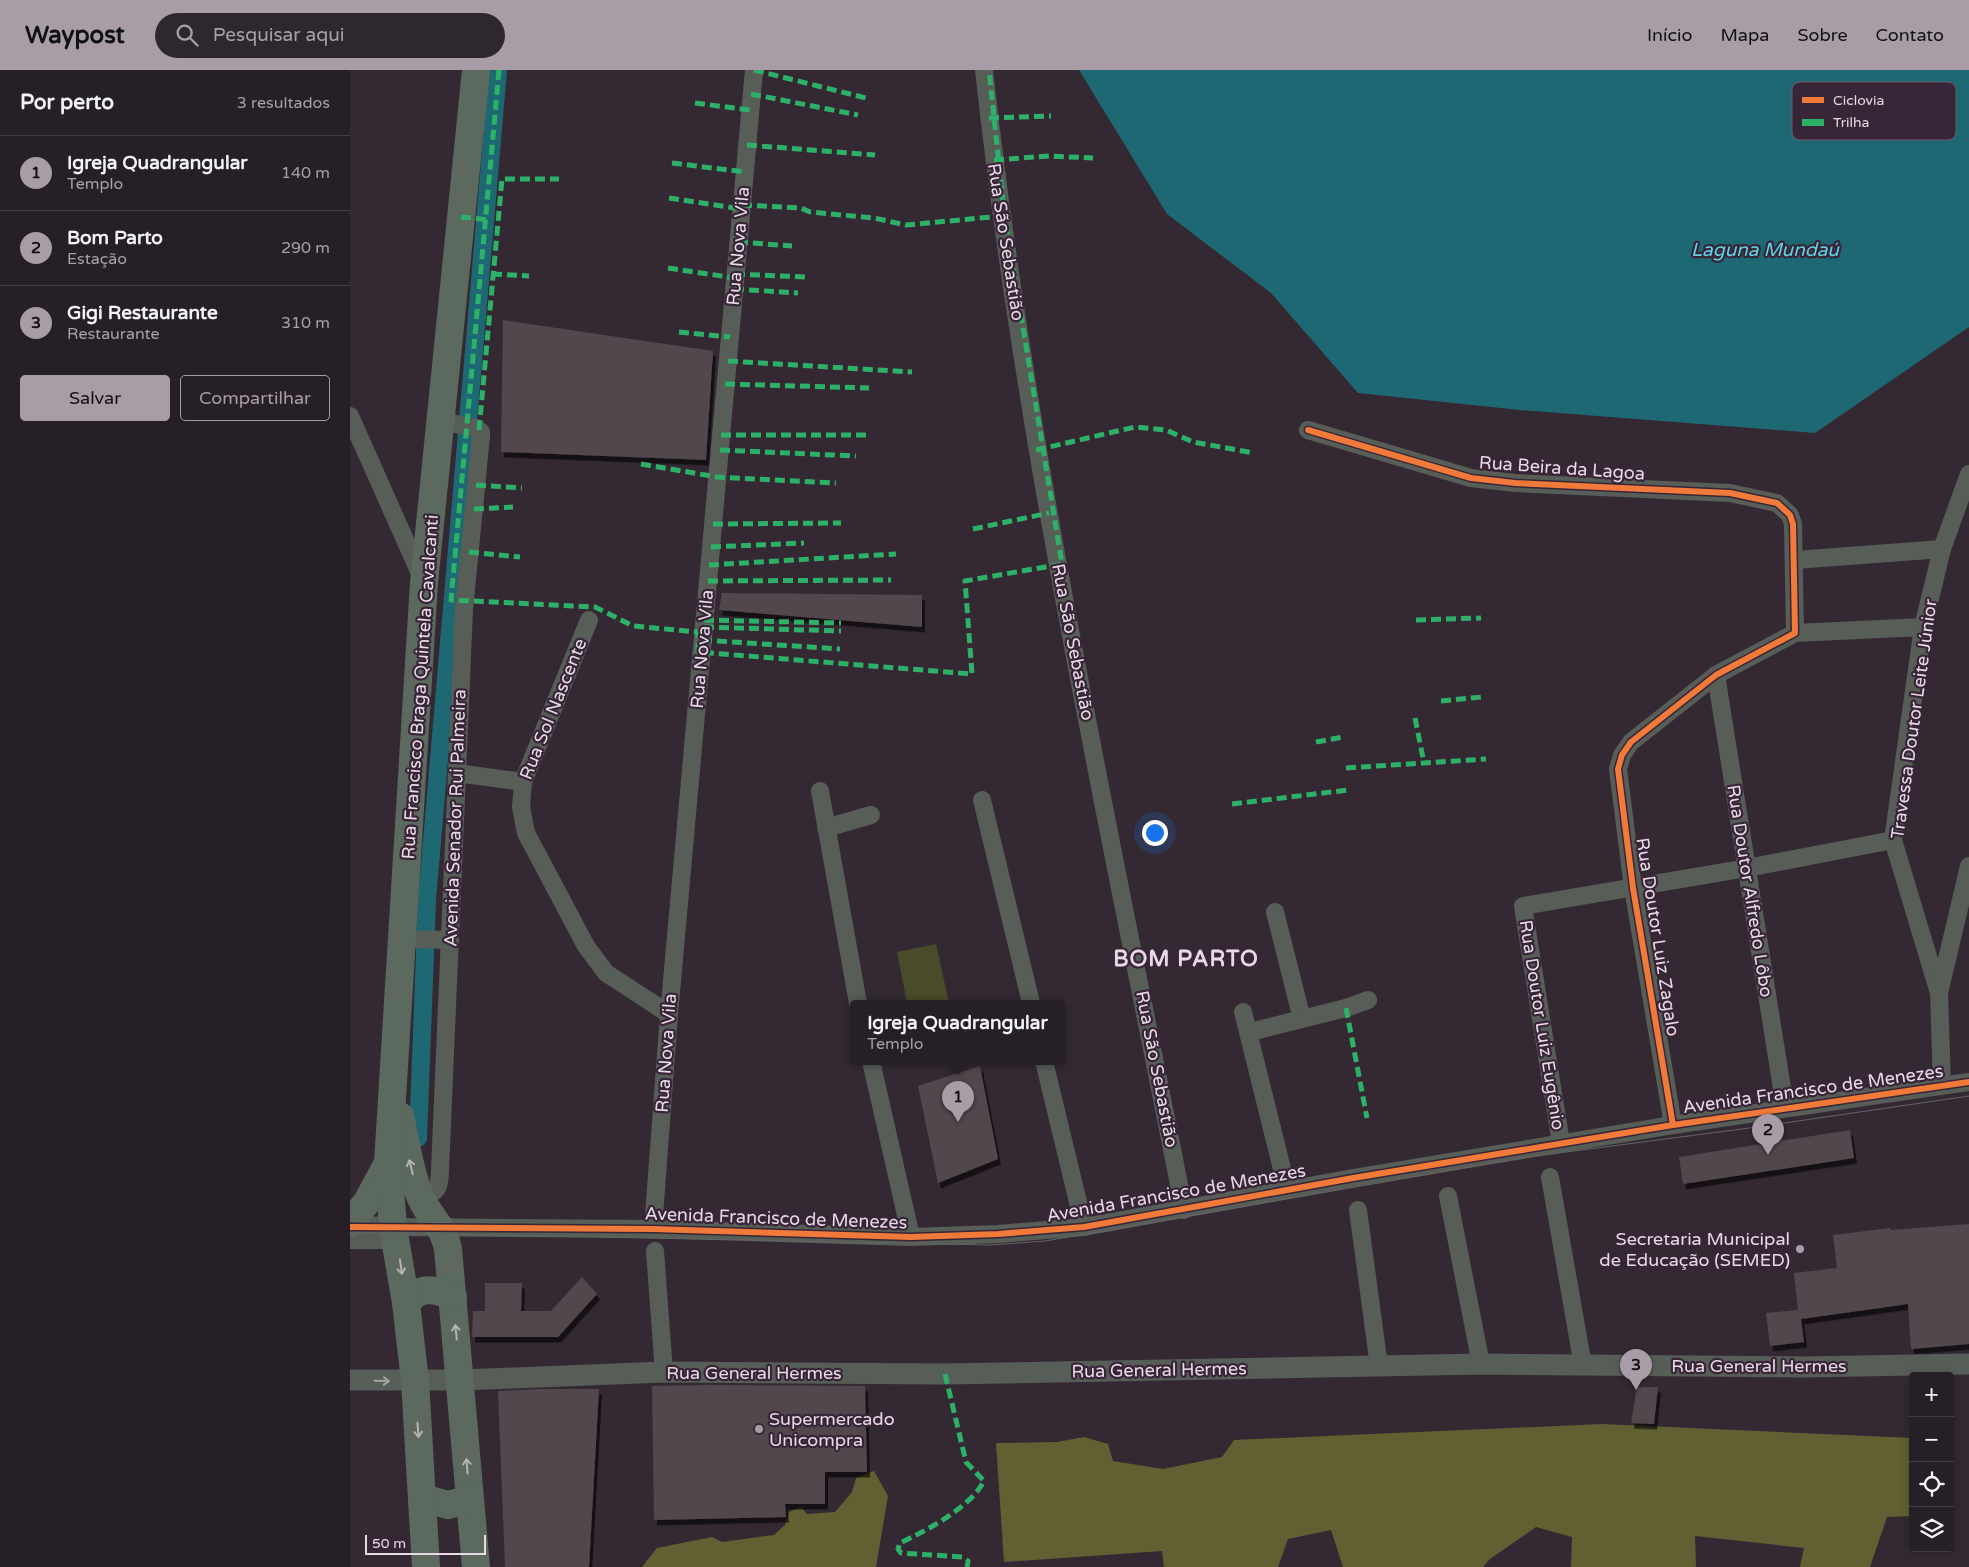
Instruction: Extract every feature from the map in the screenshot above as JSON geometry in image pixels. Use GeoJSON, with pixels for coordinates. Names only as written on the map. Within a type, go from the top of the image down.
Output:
{"type":"FeatureCollection","features":[{"type":"Feature","properties":{"kind":"main road","name":"Rua Francisco Braga Quintela Cavalcanti"},"geometry":{"type":"LineString","coordinates":[[426,1567],[415,1381],[406,1303],[395,1234],[388,1163],[393,1080],[409,939],[424,583],[463,426],[454,295],[476,70]]}},
{"type":"Feature","properties":{"kind":"main road"},"geometry":{"type":"LineString","coordinates":[[393,1080],[410,1160],[421,1198],[442,1228],[448,1249],[476,1567]]}},
{"type":"Feature","properties":{"kind":"main road"},"geometry":{"type":"LineString","coordinates":[[350,1225],[367,1202],[388,1163]]}},
{"type":"Feature","properties":{"kind":"main road"},"geometry":{"type":"LineString","coordinates":[[406,1303],[412,1295],[420,1290],[431,1289],[453,1297]]}},
{"type":"Feature","properties":{"kind":"main road"},"geometry":{"type":"LineString","coordinates":[[423,1498],[448,1505],[470,1499]]}},
{"type":"Feature","properties":{"kind":"street","name":"Rua Nova Vila"},"geometry":{"type":"LineString","coordinates":[[653,1229],[669,1014],[754,70]]}},
{"type":"Feature","properties":{"kind":"street","name":"Rua São Sebastião"},"geometry":{"type":"LineString","coordinates":[[984,70],[995,170],[1036,450],[1184,1210]]}},
{"type":"Feature","properties":{"kind":"street"},"geometry":{"type":"LineString","coordinates":[[350,416],[424,583]]}},
{"type":"Feature","properties":{"kind":"street","name":"Avenida Senador Rui Palmeira"},"geometry":{"type":"LineString","coordinates":[[421,1198],[434,1194],[439,1185],[444,940],[457,773],[456,747],[464,609],[481,436],[463,426]]}},
{"type":"Feature","properties":{"kind":"street","name":"Rua Beira da Lagoa"},"geometry":{"type":"LineString","coordinates":[[1308,430],[1471,478],[1515,483],[1730,492],[1767,499],[1785,509],[1793,524],[1795,633]]}},
{"type":"Feature","properties":{"kind":"street","name":"Travessa Doutor Leite Júnior"},"geometry":{"type":"LineString","coordinates":[[1939,993],[1893,840],[1923,627],[1942,549],[1969,474]]}},
{"type":"Feature","properties":{"kind":"street"},"geometry":{"type":"LineString","coordinates":[[1795,560],[1942,549]]}},
{"type":"Feature","properties":{"kind":"street","name":"Rua Sol Nascente"},"geometry":{"type":"LineString","coordinates":[[589,620],[523,782],[521,807],[526,833],[586,946],[606,972],[669,1014]]}},
{"type":"Feature","properties":{"kind":"street"},"geometry":{"type":"LineString","coordinates":[[1716,675],[1795,633],[1923,627]]}},
{"type":"Feature","properties":{"kind":"street","name":"Rua Doutor Luiz Zagalo"},"geometry":{"type":"LineString","coordinates":[[1673,1125],[1633,888],[1618,769],[1622,755],[1632,742],[1716,675]]}},
{"type":"Feature","properties":{"kind":"street","name":"Rua Doutor Alfredo Lôbo"},"geometry":{"type":"LineString","coordinates":[[1716,675],[1784,1107]]}},
{"type":"Feature","properties":{"kind":"street"},"geometry":{"type":"LineString","coordinates":[[457,773],[523,782]]}},
{"type":"Feature","properties":{"kind":"street"},"geometry":{"type":"LineString","coordinates":[[820,791],[857,1000]]}},
{"type":"Feature","properties":{"kind":"street"},"geometry":{"type":"LineString","coordinates":[[982,800],[1030,1000]]}},
{"type":"Feature","properties":{"kind":"street"},"geometry":{"type":"LineString","coordinates":[[826,828],[871,815]]}},
{"type":"Feature","properties":{"kind":"street"},"geometry":{"type":"LineString","coordinates":[[1633,888],[1893,840]]}},
{"type":"Feature","properties":{"kind":"street"},"geometry":{"type":"LineString","coordinates":[[1942,1085],[1939,993],[1969,866]]}},
{"type":"Feature","properties":{"kind":"street","name":"Rua Doutor Luiz Eugênio"},"geometry":{"type":"LineString","coordinates":[[1561,1143],[1523,906],[1633,888]]}},
{"type":"Feature","properties":{"kind":"street"},"geometry":{"type":"LineString","coordinates":[[1275,912],[1302,1019]]}},
{"type":"Feature","properties":{"kind":"street"},"geometry":{"type":"LineString","coordinates":[[409,939],[444,940]]}},
{"type":"Feature","properties":{"kind":"street"},"geometry":{"type":"LineString","coordinates":[[1250,1032],[1346,1008],[1368,1000]]}},
{"type":"Feature","properties":{"kind":"street"},"geometry":{"type":"LineString","coordinates":[[1243,1012],[1250,1032],[1288,1189]]}},
{"type":"Feature","properties":{"kind":"street"},"geometry":{"type":"LineString","coordinates":[[872,1065],[911,1237]]}},
{"type":"Feature","properties":{"kind":"street"},"geometry":{"type":"LineString","coordinates":[[1045,1065],[1084,1227]]}},
{"type":"Feature","properties":{"kind":"street","name":"Avenida Francisco de Menezes"},"geometry":{"type":"LineString","coordinates":[[350,1225],[395,1234],[442,1228],[653,1229],[911,1237],[998,1234],[1084,1227],[1184,1210],[1288,1189],[1561,1143],[1784,1107],[1969,1082]]}},
{"type":"Feature","properties":{"kind":"street"},"geometry":{"type":"LineString","coordinates":[[1550,1178],[1583,1366]]}},
{"type":"Feature","properties":{"kind":"street"},"geometry":{"type":"LineString","coordinates":[[1448,1196],[1480,1364]]}},
{"type":"Feature","properties":{"kind":"street"},"geometry":{"type":"LineString","coordinates":[[1358,1210],[1379,1366]]}},
{"type":"Feature","properties":{"kind":"street"},"geometry":{"type":"LineString","coordinates":[[350,1240],[395,1234]]}},
{"type":"Feature","properties":{"kind":"street"},"geometry":{"type":"LineString","coordinates":[[655,1251],[664,1372]]}},
{"type":"Feature","properties":{"kind":"street","name":"Rua General Hermes"},"geometry":{"type":"LineString","coordinates":[[350,1380],[461,1380],[664,1372],[945,1374],[1480,1364],[1804,1367],[1969,1364]]}},
{"type":"Feature","properties":{"kind":"green space"},"geometry":{"type":"Polygon","coordinates":[[[936,944],[948,1000],[906,1000],[897,952],[936,944]]]}},
{"type":"Feature","properties":{"kind":"shaded area"},"geometry":{"type":"Polygon","coordinates":[[[1602,1424],[1909,1438],[1909,1516],[1887,1517],[1870,1567],[1800,1567],[1804,1548],[1695,1536],[1696,1567],[1571,1567],[1572,1537],[1536,1527],[1490,1559],[1483,1567],[1343,1567],[1331,1530],[1288,1539],[1278,1567],[1164,1567],[1162,1551],[1004,1562],[996,1443],[1057,1442],[1084,1437],[1108,1444],[1113,1461],[1163,1469],[1222,1457],[1234,1440],[1602,1424]]]}},
{"type":"Feature","properties":{"kind":"shaded area"},"geometry":{"type":"Polygon","coordinates":[[[874,1471],[888,1496],[876,1567],[642,1567],[657,1548],[712,1537],[722,1542],[774,1535],[785,1525],[789,1512],[801,1507],[807,1514],[835,1512],[852,1492],[856,1478],[874,1471]]]}},
{"type":"Feature","properties":{"kind":"water","name":"Laguna Mundaú"},"geometry":{"type":"Polygon","coordinates":[[[1079,70],[1969,70],[1969,327],[1815,433],[1520,410],[1358,393],[1271,293],[1167,214],[1079,70]]]}},
{"type":"Feature","properties":{"kind":"building"},"geometry":{"type":"Polygon","coordinates":[[[503,320],[713,351],[706,460],[501,452],[503,320]]]}},
{"type":"Feature","properties":{"kind":"building"},"geometry":{"type":"Polygon","coordinates":[[[722,593],[922,595],[922,627],[719,610],[722,593]]]}},
{"type":"Feature","properties":{"kind":"building"},"geometry":{"type":"Polygon","coordinates":[[[980,1066],[998,1159],[938,1183],[918,1086],[980,1066]]]}},
{"type":"Feature","properties":{"kind":"building"},"geometry":{"type":"Polygon","coordinates":[[[1850,1130],[1854,1158],[1683,1184],[1679,1157],[1850,1130]]]}},
{"type":"Feature","properties":{"kind":"building"},"geometry":{"type":"Polygon","coordinates":[[[1969,1224],[1969,1344],[1911,1349],[1908,1304],[1801,1319],[1804,1342],[1770,1346],[1766,1313],[1798,1310],[1794,1273],[1837,1268],[1833,1235],[1890,1228],[1891,1230],[1969,1224]]]}},
{"type":"Feature","properties":{"kind":"building"},"geometry":{"type":"Polygon","coordinates":[[[582,1277],[597,1294],[558,1337],[472,1337],[473,1311],[485,1311],[485,1283],[522,1283],[521,1311],[551,1311],[582,1277]]]}},
{"type":"Feature","properties":{"kind":"building","name":"Supermercado Unicompra"},"geometry":{"type":"Polygon","coordinates":[[[652,1386],[865,1386],[867,1472],[825,1472],[825,1504],[785,1504],[786,1517],[654,1520],[652,1386]]]}},
{"type":"Feature","properties":{"kind":"building"},"geometry":{"type":"Polygon","coordinates":[[[1637,1387],[1658,1387],[1654,1424],[1631,1423],[1637,1387]]]}},
{"type":"Feature","properties":{"kind":"building"},"geometry":{"type":"Polygon","coordinates":[[[599,1389],[589,1567],[505,1567],[498,1391],[599,1389]]]}},
{"type":"Feature","properties":{"kind":"waterway"},"geometry":{"type":"LineString","coordinates":[[418,1138],[427,900],[498,70]]}},
{"type":"Feature","properties":{"kind":"tram line"},"geometry":{"type":"LineString","coordinates":[[350,1232],[991,1245],[1045,1241],[1528,1157],[1757,1127],[1969,1096]]}},
{"type":"Feature","properties":{"kind":"marked path"},"geometry":{"type":"LineString","coordinates":[[499,70],[451,600],[595,607],[633,626],[698,632],[698,652],[972,674],[965,581],[1062,564],[1004,212],[989,70]]}},
{"type":"Feature","properties":{"kind":"marked path"},"geometry":{"type":"LineString","coordinates":[[754,70],[866,98]]}},
{"type":"Feature","properties":{"kind":"marked path"},"geometry":{"type":"LineString","coordinates":[[751,94],[858,115]]}},
{"type":"Feature","properties":{"kind":"marked path"},"geometry":{"type":"LineString","coordinates":[[695,103],[750,110]]}},
{"type":"Feature","properties":{"kind":"marked path"},"geometry":{"type":"LineString","coordinates":[[989,118],[1051,116]]}},
{"type":"Feature","properties":{"kind":"marked path"},"geometry":{"type":"LineString","coordinates":[[747,145],[875,155]]}},
{"type":"Feature","properties":{"kind":"marked path"},"geometry":{"type":"LineString","coordinates":[[994,160],[1049,156],[1093,158]]}},
{"type":"Feature","properties":{"kind":"marked path"},"geometry":{"type":"LineString","coordinates":[[672,163],[745,172]]}},
{"type":"Feature","properties":{"kind":"marked path"},"geometry":{"type":"LineString","coordinates":[[479,430],[502,179],[559,179]]}},
{"type":"Feature","properties":{"kind":"marked path"},"geometry":{"type":"LineString","coordinates":[[669,198],[741,209]]}},
{"type":"Feature","properties":{"kind":"marked path"},"geometry":{"type":"LineString","coordinates":[[742,205],[801,208],[810,212],[874,218],[906,225],[1002,216]]}},
{"type":"Feature","properties":{"kind":"marked path"},"geometry":{"type":"LineString","coordinates":[[461,217],[490,220]]}},
{"type":"Feature","properties":{"kind":"marked path"},"geometry":{"type":"LineString","coordinates":[[738,242],[792,246]]}},
{"type":"Feature","properties":{"kind":"marked path"},"geometry":{"type":"LineString","coordinates":[[668,268],[735,278]]}},
{"type":"Feature","properties":{"kind":"marked path"},"geometry":{"type":"LineString","coordinates":[[492,274],[529,276]]}},
{"type":"Feature","properties":{"kind":"marked path"},"geometry":{"type":"LineString","coordinates":[[735,274],[806,277]]}},
{"type":"Feature","properties":{"kind":"marked path"},"geometry":{"type":"LineString","coordinates":[[734,289],[798,293]]}},
{"type":"Feature","properties":{"kind":"marked path"},"geometry":{"type":"LineString","coordinates":[[679,332],[730,337]]}},
{"type":"Feature","properties":{"kind":"marked path"},"geometry":{"type":"LineString","coordinates":[[728,361],[912,372]]}},
{"type":"Feature","properties":{"kind":"marked path"},"geometry":{"type":"LineString","coordinates":[[725,384],[869,388]]}},
{"type":"Feature","properties":{"kind":"marked path"},"geometry":{"type":"LineString","coordinates":[[1036,450],[1135,427],[1166,430],[1193,442],[1254,453]]}},
{"type":"Feature","properties":{"kind":"marked path"},"geometry":{"type":"LineString","coordinates":[[721,435],[869,435]]}},
{"type":"Feature","properties":{"kind":"marked path"},"geometry":{"type":"LineString","coordinates":[[720,450],[856,456]]}},
{"type":"Feature","properties":{"kind":"marked path"},"geometry":{"type":"LineString","coordinates":[[641,464],[717,477],[836,483]]}},
{"type":"Feature","properties":{"kind":"marked path"},"geometry":{"type":"LineString","coordinates":[[476,485],[522,488]]}},
{"type":"Feature","properties":{"kind":"marked path"},"geometry":{"type":"LineString","coordinates":[[474,509],[513,507]]}},
{"type":"Feature","properties":{"kind":"marked path"},"geometry":{"type":"LineString","coordinates":[[973,529],[1049,513]]}},
{"type":"Feature","properties":{"kind":"marked path"},"geometry":{"type":"LineString","coordinates":[[713,524],[841,523]]}},
{"type":"Feature","properties":{"kind":"marked path"},"geometry":{"type":"LineString","coordinates":[[711,547],[804,543]]}},
{"type":"Feature","properties":{"kind":"marked path"},"geometry":{"type":"LineString","coordinates":[[469,552],[520,557]]}},
{"type":"Feature","properties":{"kind":"marked path"},"geometry":{"type":"LineString","coordinates":[[709,565],[896,554]]}},
{"type":"Feature","properties":{"kind":"marked path"},"geometry":{"type":"LineString","coordinates":[[708,581],[891,580]]}},
{"type":"Feature","properties":{"kind":"marked path"},"geometry":{"type":"LineString","coordinates":[[1416,620],[1481,618]]}},
{"type":"Feature","properties":{"kind":"marked path"},"geometry":{"type":"LineString","coordinates":[[704,620],[841,623]]}},
{"type":"Feature","properties":{"kind":"marked path"},"geometry":{"type":"LineString","coordinates":[[704,627],[841,631]]}},
{"type":"Feature","properties":{"kind":"marked path"},"geometry":{"type":"LineString","coordinates":[[702,640],[840,649]]}},
{"type":"Feature","properties":{"kind":"marked path"},"geometry":{"type":"LineString","coordinates":[[1441,701],[1482,697]]}},
{"type":"Feature","properties":{"kind":"marked path"},"geometry":{"type":"LineString","coordinates":[[1415,718],[1424,763]]}},
{"type":"Feature","properties":{"kind":"marked path"},"geometry":{"type":"LineString","coordinates":[[1316,742],[1343,737]]}},
{"type":"Feature","properties":{"kind":"marked path"},"geometry":{"type":"LineString","coordinates":[[1346,768],[1486,759]]}},
{"type":"Feature","properties":{"kind":"marked path"},"geometry":{"type":"LineString","coordinates":[[1232,804],[1348,790]]}},
{"type":"Feature","properties":{"kind":"marked path"},"geometry":{"type":"LineString","coordinates":[[1346,1008],[1367,1118]]}},
{"type":"Feature","properties":{"kind":"marked path"},"geometry":{"type":"LineString","coordinates":[[945,1374],[966,1462],[984,1481],[978,1491],[959,1509],[935,1525],[900,1543],[898,1549],[901,1553],[962,1557],[968,1561],[967,1567]]}},
{"type":"Feature","properties":{"kind":"cycle path"},"geometry":{"type":"LineString","coordinates":[[1308,430],[1471,478],[1515,483],[1730,493],[1777,503],[1790,515],[1793,524],[1795,633],[1716,675],[1631,742],[1622,755],[1618,769],[1633,888],[1673,1125]]}},
{"type":"Feature","properties":{"kind":"cycle path"},"geometry":{"type":"LineString","coordinates":[[350,1227],[653,1229],[911,1237],[998,1234],[1084,1227],[1353,1178],[1673,1125],[1969,1082]]}},
{"type":"Feature","properties":{"kind":"place","name":"Igreja Quadrangular"},"geometry":{"type":"Point","coordinates":[958,1122]}},
{"type":"Feature","properties":{"kind":"place","name":"Bom Parto"},"geometry":{"type":"Point","coordinates":[1768,1155]}},
{"type":"Feature","properties":{"kind":"place","name":"Secretaria Municipal de Educação (SEMED)"},"geometry":{"type":"Point","coordinates":[1800,1249]}},
{"type":"Feature","properties":{"kind":"place","name":"Gigi Restaurante"},"geometry":{"type":"Point","coordinates":[1636,1390]}},
{"type":"Feature","properties":{"kind":"place","name":"Supermercado Unicompra"},"geometry":{"type":"Point","coordinates":[759,1429]}},
{"type":"Feature","properties":{"kind":"district","name":"BOM PARTO"},"geometry":{"type":"Point","coordinates":[1186,958]}}]}
